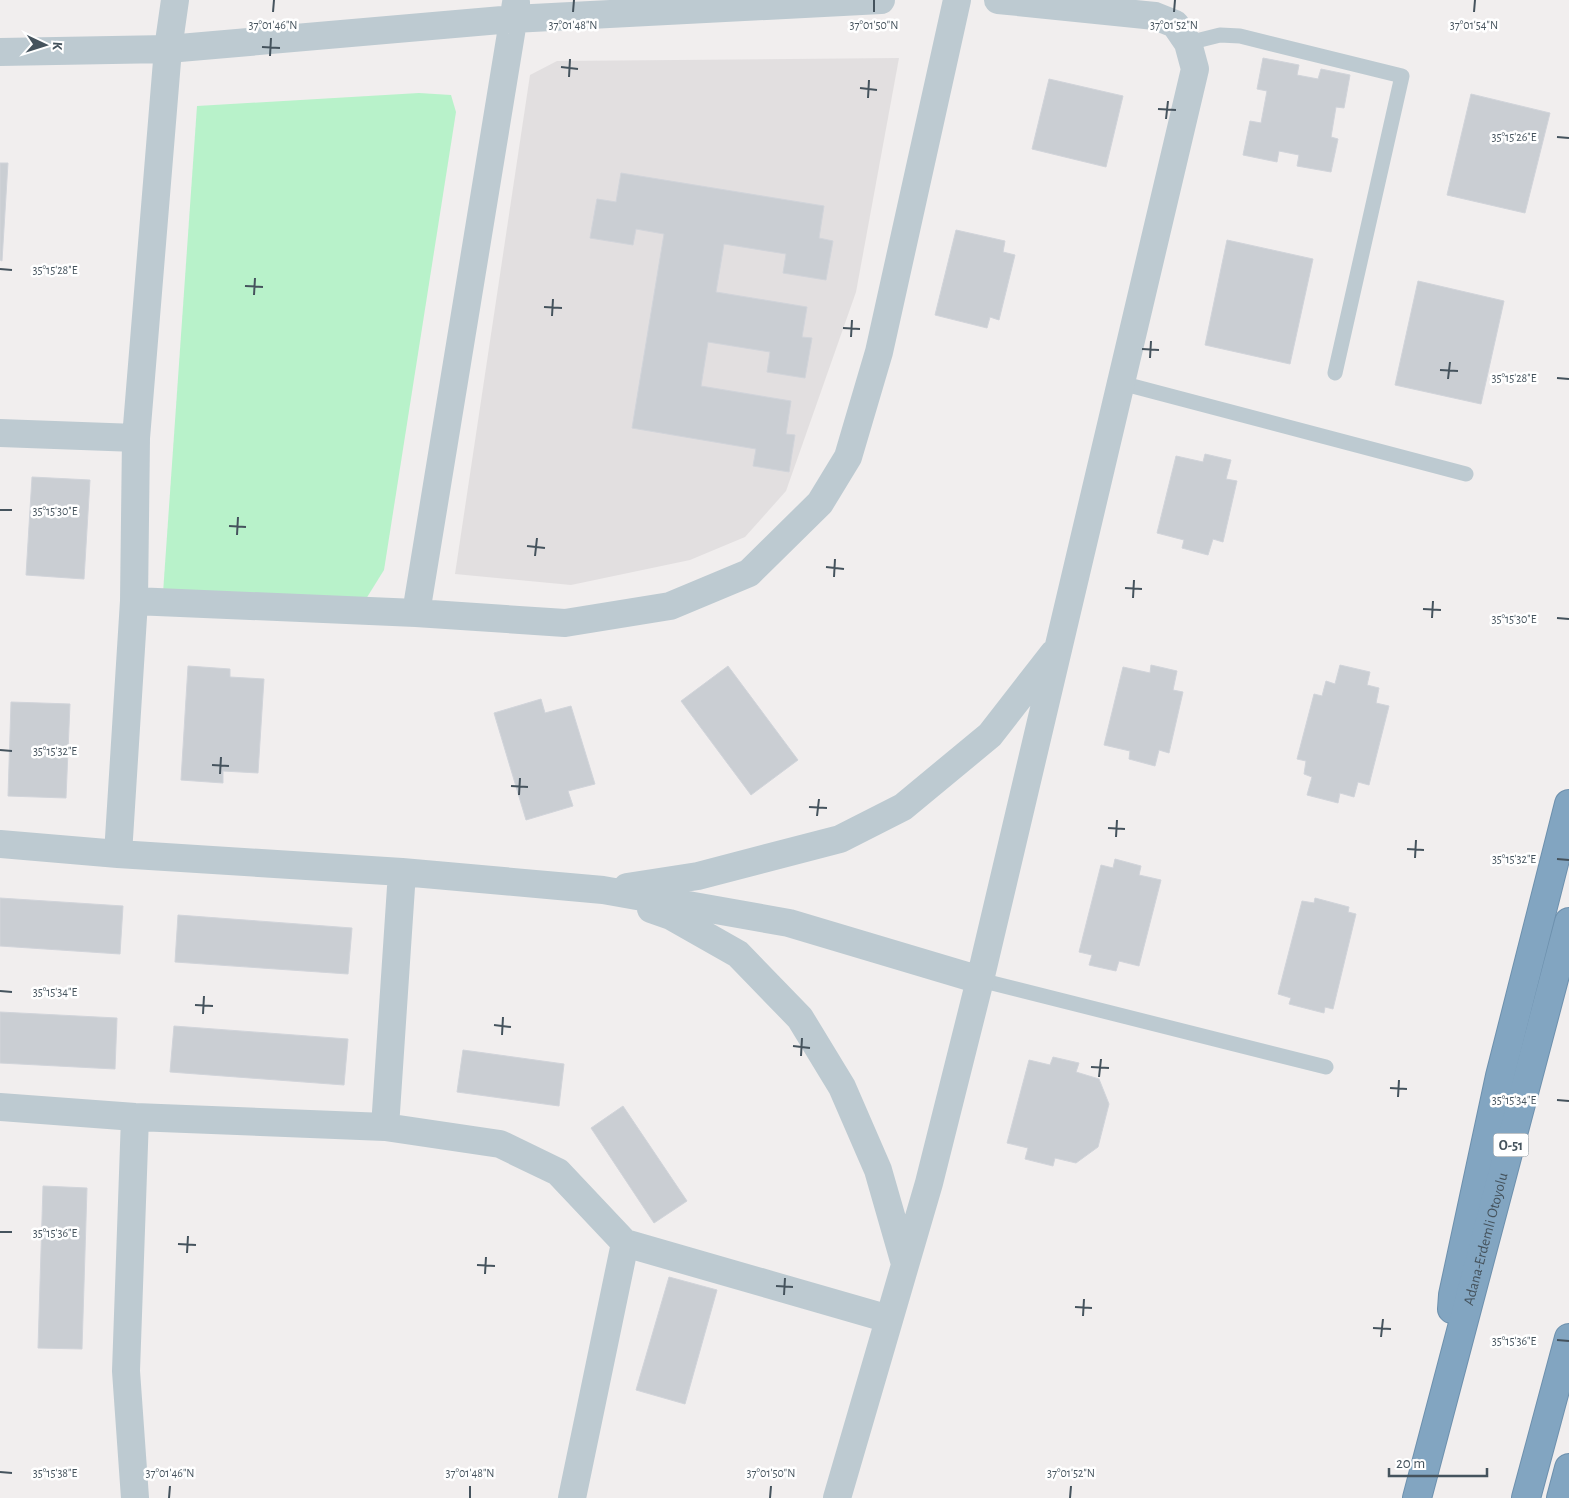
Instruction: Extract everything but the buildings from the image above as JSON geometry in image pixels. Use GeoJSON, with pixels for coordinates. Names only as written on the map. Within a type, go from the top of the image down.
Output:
{"type":"FeatureCollection","features":[{"type":"Feature","properties":{"kind":"highway"},"geometry":{"type":"LineString","coordinates":[[1452,1368],[1452,1295],[1500,1076],[1569,804]]}},
{"type":"Feature","properties":{"kind":"highway","name":"Adana-Erdemli Otoyolu"},"geometry":{"type":"LineString","coordinates":[[1417,1498],[1569,922]]}},
{"type":"Feature","properties":{"kind":"highway"},"geometry":{"type":"LineString","coordinates":[[1526,1498],[1569,1338]]}},
{"type":"Feature","properties":{"kind":"highway"},"geometry":{"type":"LineString","coordinates":[[1560,1498],[1569,1468]]}},
{"type":"Feature","properties":{"kind":"street"},"geometry":{"type":"LineString","coordinates":[[118,854],[134,601],[136,438],[168,50],[175,0]]}},
{"type":"Feature","properties":{"kind":"street"},"geometry":{"type":"LineString","coordinates":[[0,52],[168,50],[515,10],[881,0]]}},
{"type":"Feature","properties":{"kind":"street"},"geometry":{"type":"LineString","coordinates":[[134,601],[565,623],[670,606],[749,573],[820,503],[848,457],[879,352],[957,0]]}},
{"type":"Feature","properties":{"kind":"street"},"geometry":{"type":"LineString","coordinates":[[837,1498],[929,1183],[980,980],[1195,69],[1188,43],[1174,24],[1155,16],[998,0]]}},
{"type":"Feature","properties":{"kind":"street"},"geometry":{"type":"LineString","coordinates":[[416,614],[515,10]]}},
{"type":"Feature","properties":{"kind":"street"},"geometry":{"type":"LineString","coordinates":[[0,433],[136,438]]}},
{"type":"Feature","properties":{"kind":"street"},"geometry":{"type":"LineString","coordinates":[[603,890],[698,876],[840,839],[903,806],[990,736],[1059,647]]}},
{"type":"Feature","properties":{"kind":"street"},"geometry":{"type":"LineString","coordinates":[[0,844],[118,854],[402,872],[603,890],[789,923],[980,980]]}},
{"type":"Feature","properties":{"kind":"street"},"geometry":{"type":"LineString","coordinates":[[385,1127],[402,872]]}},
{"type":"Feature","properties":{"kind":"street"},"geometry":{"type":"LineString","coordinates":[[603,890],[671,916],[738,954],[800,1018],[842,1087],[878,1170],[905,1264]]}},
{"type":"Feature","properties":{"kind":"street"},"geometry":{"type":"LineString","coordinates":[[0,1107],[135,1117],[385,1127],[500,1144],[558,1172],[625,1243],[890,1319]]}},
{"type":"Feature","properties":{"kind":"street"},"geometry":{"type":"LineString","coordinates":[[134,1498],[126,1371],[135,1117]]}},
{"type":"Feature","properties":{"kind":"street"},"geometry":{"type":"LineString","coordinates":[[572,1498],[625,1243]]}},
{"type":"Feature","properties":{"kind":"lane"},"geometry":{"type":"LineString","coordinates":[[1188,43],[1220,36],[1240,36],[1402,76],[1335,373]]}},
{"type":"Feature","properties":{"kind":"lane"},"geometry":{"type":"LineString","coordinates":[[1121,383],[1466,474]]}},
{"type":"Feature","properties":{"kind":"lane"},"geometry":{"type":"LineString","coordinates":[[980,980],[1326,1066]]}},
{"type":"Feature","properties":{"kind":"shaded area"},"geometry":{"type":"Polygon","coordinates":[[[899,58],[856,292],[786,491],[745,537],[690,560],[571,585],[455,574],[530,75],[557,61],[899,58]]]}},
{"type":"Feature","properties":{"kind":"green space"},"geometry":{"type":"Polygon","coordinates":[[[419,93],[451,95],[456,112],[384,570],[361,607],[163,593],[197,106],[419,93]]]}}]}
